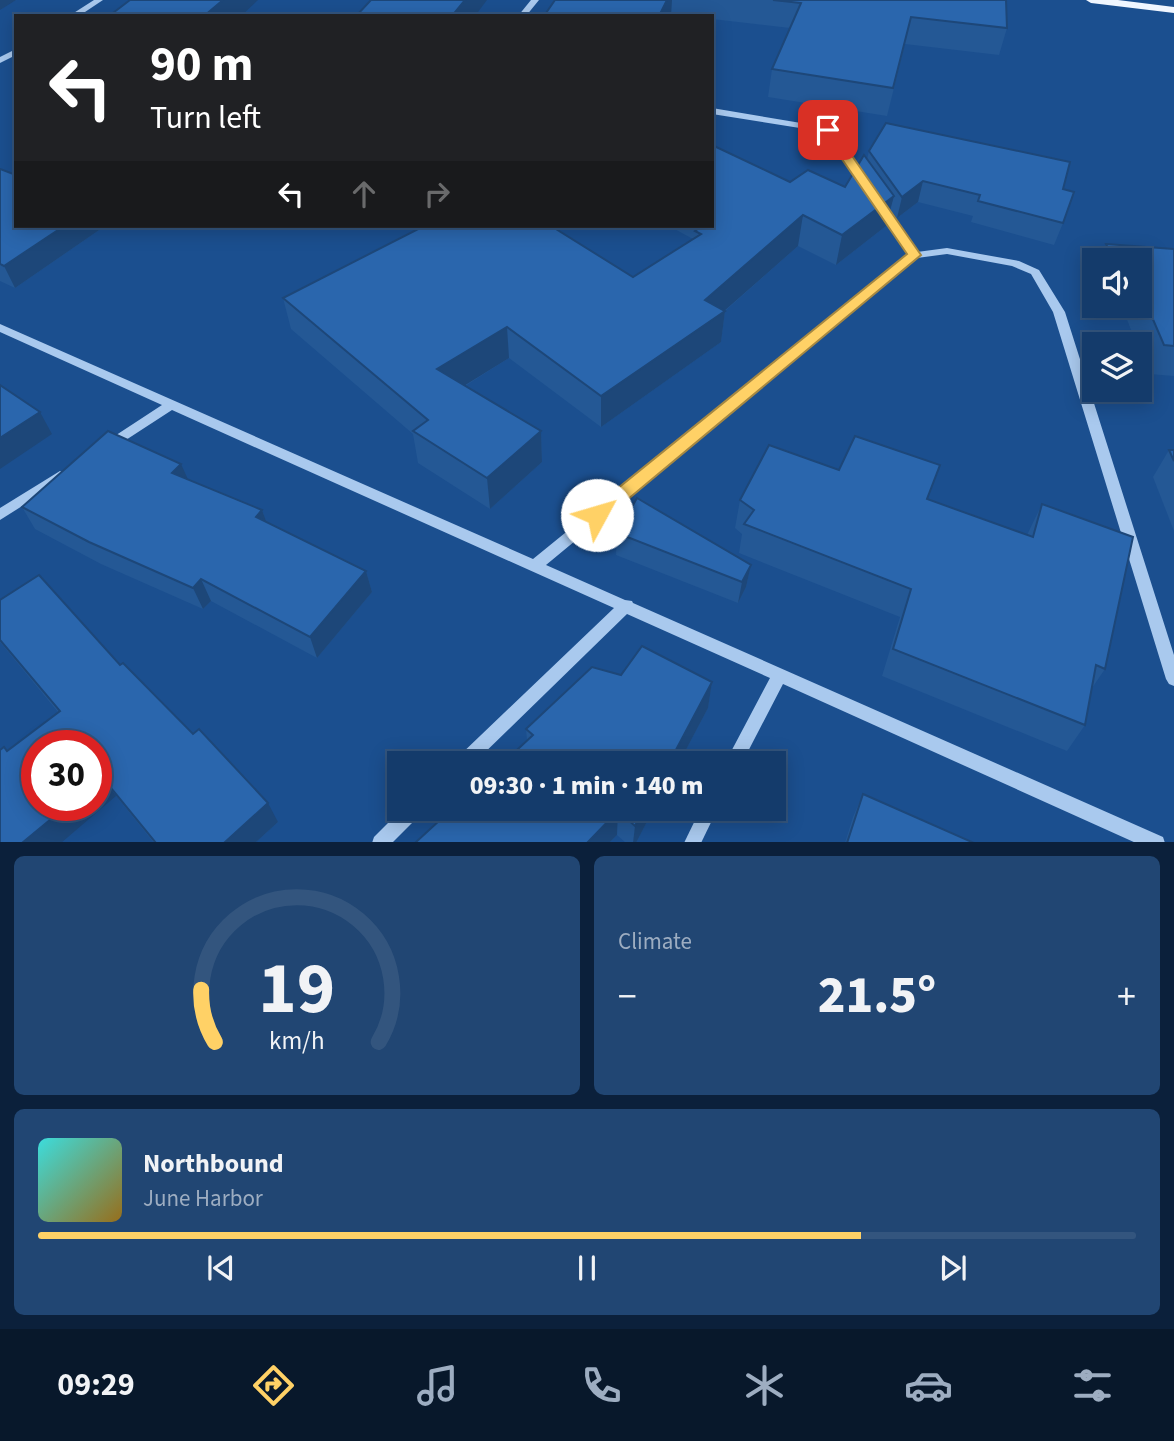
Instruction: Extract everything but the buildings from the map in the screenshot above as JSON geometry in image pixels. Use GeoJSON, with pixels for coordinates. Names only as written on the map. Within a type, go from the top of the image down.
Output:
{"type":"FeatureCollection","features":[{"type":"Feature","properties":{"kind":"main road"},"geometry":{"type":"LineString","coordinates":[[1091,0],[1174,10]]}},
{"type":"Feature","properties":{"kind":"street"},"geometry":{"type":"LineString","coordinates":[[76,14],[99,0]]}},
{"type":"Feature","properties":{"kind":"street"},"geometry":{"type":"LineString","coordinates":[[524,14],[535,0]]}},
{"type":"Feature","properties":{"kind":"street"},"geometry":{"type":"LineString","coordinates":[[714,111],[828,130],[867,186]]}},
{"type":"Feature","properties":{"kind":"street"},"geometry":{"type":"LineString","coordinates":[[875,198],[914,255]]}},
{"type":"Feature","properties":{"kind":"street"},"geometry":{"type":"LineString","coordinates":[[536,565],[914,255],[947,251],[969,253],[1015,263],[1035,272],[1059,313],[1174,678]]}},
{"type":"Feature","properties":{"kind":"street"},"geometry":{"type":"LineString","coordinates":[[0,328],[1157,842]]}},
{"type":"Feature","properties":{"kind":"street"},"geometry":{"type":"LineString","coordinates":[[92,456],[172,404]]}},
{"type":"Feature","properties":{"kind":"street"},"geometry":{"type":"LineString","coordinates":[[0,515],[69,471]]}},
{"type":"Feature","properties":{"kind":"street"},"geometry":{"type":"LineString","coordinates":[[475,751],[627,605]]}},
{"type":"Feature","properties":{"kind":"street"},"geometry":{"type":"LineString","coordinates":[[739,751],[780,674]]}},
{"type":"Feature","properties":{"kind":"street"},"geometry":{"type":"LineString","coordinates":[[380,842],[402,821]]}},
{"type":"Feature","properties":{"kind":"street"},"geometry":{"type":"LineString","coordinates":[[692,842],[703,821]]}},
{"type":"Feature","properties":{"kind":"route"},"geometry":{"type":"LineString","coordinates":[[597,515],[914,255],[828,130]]}}]}
